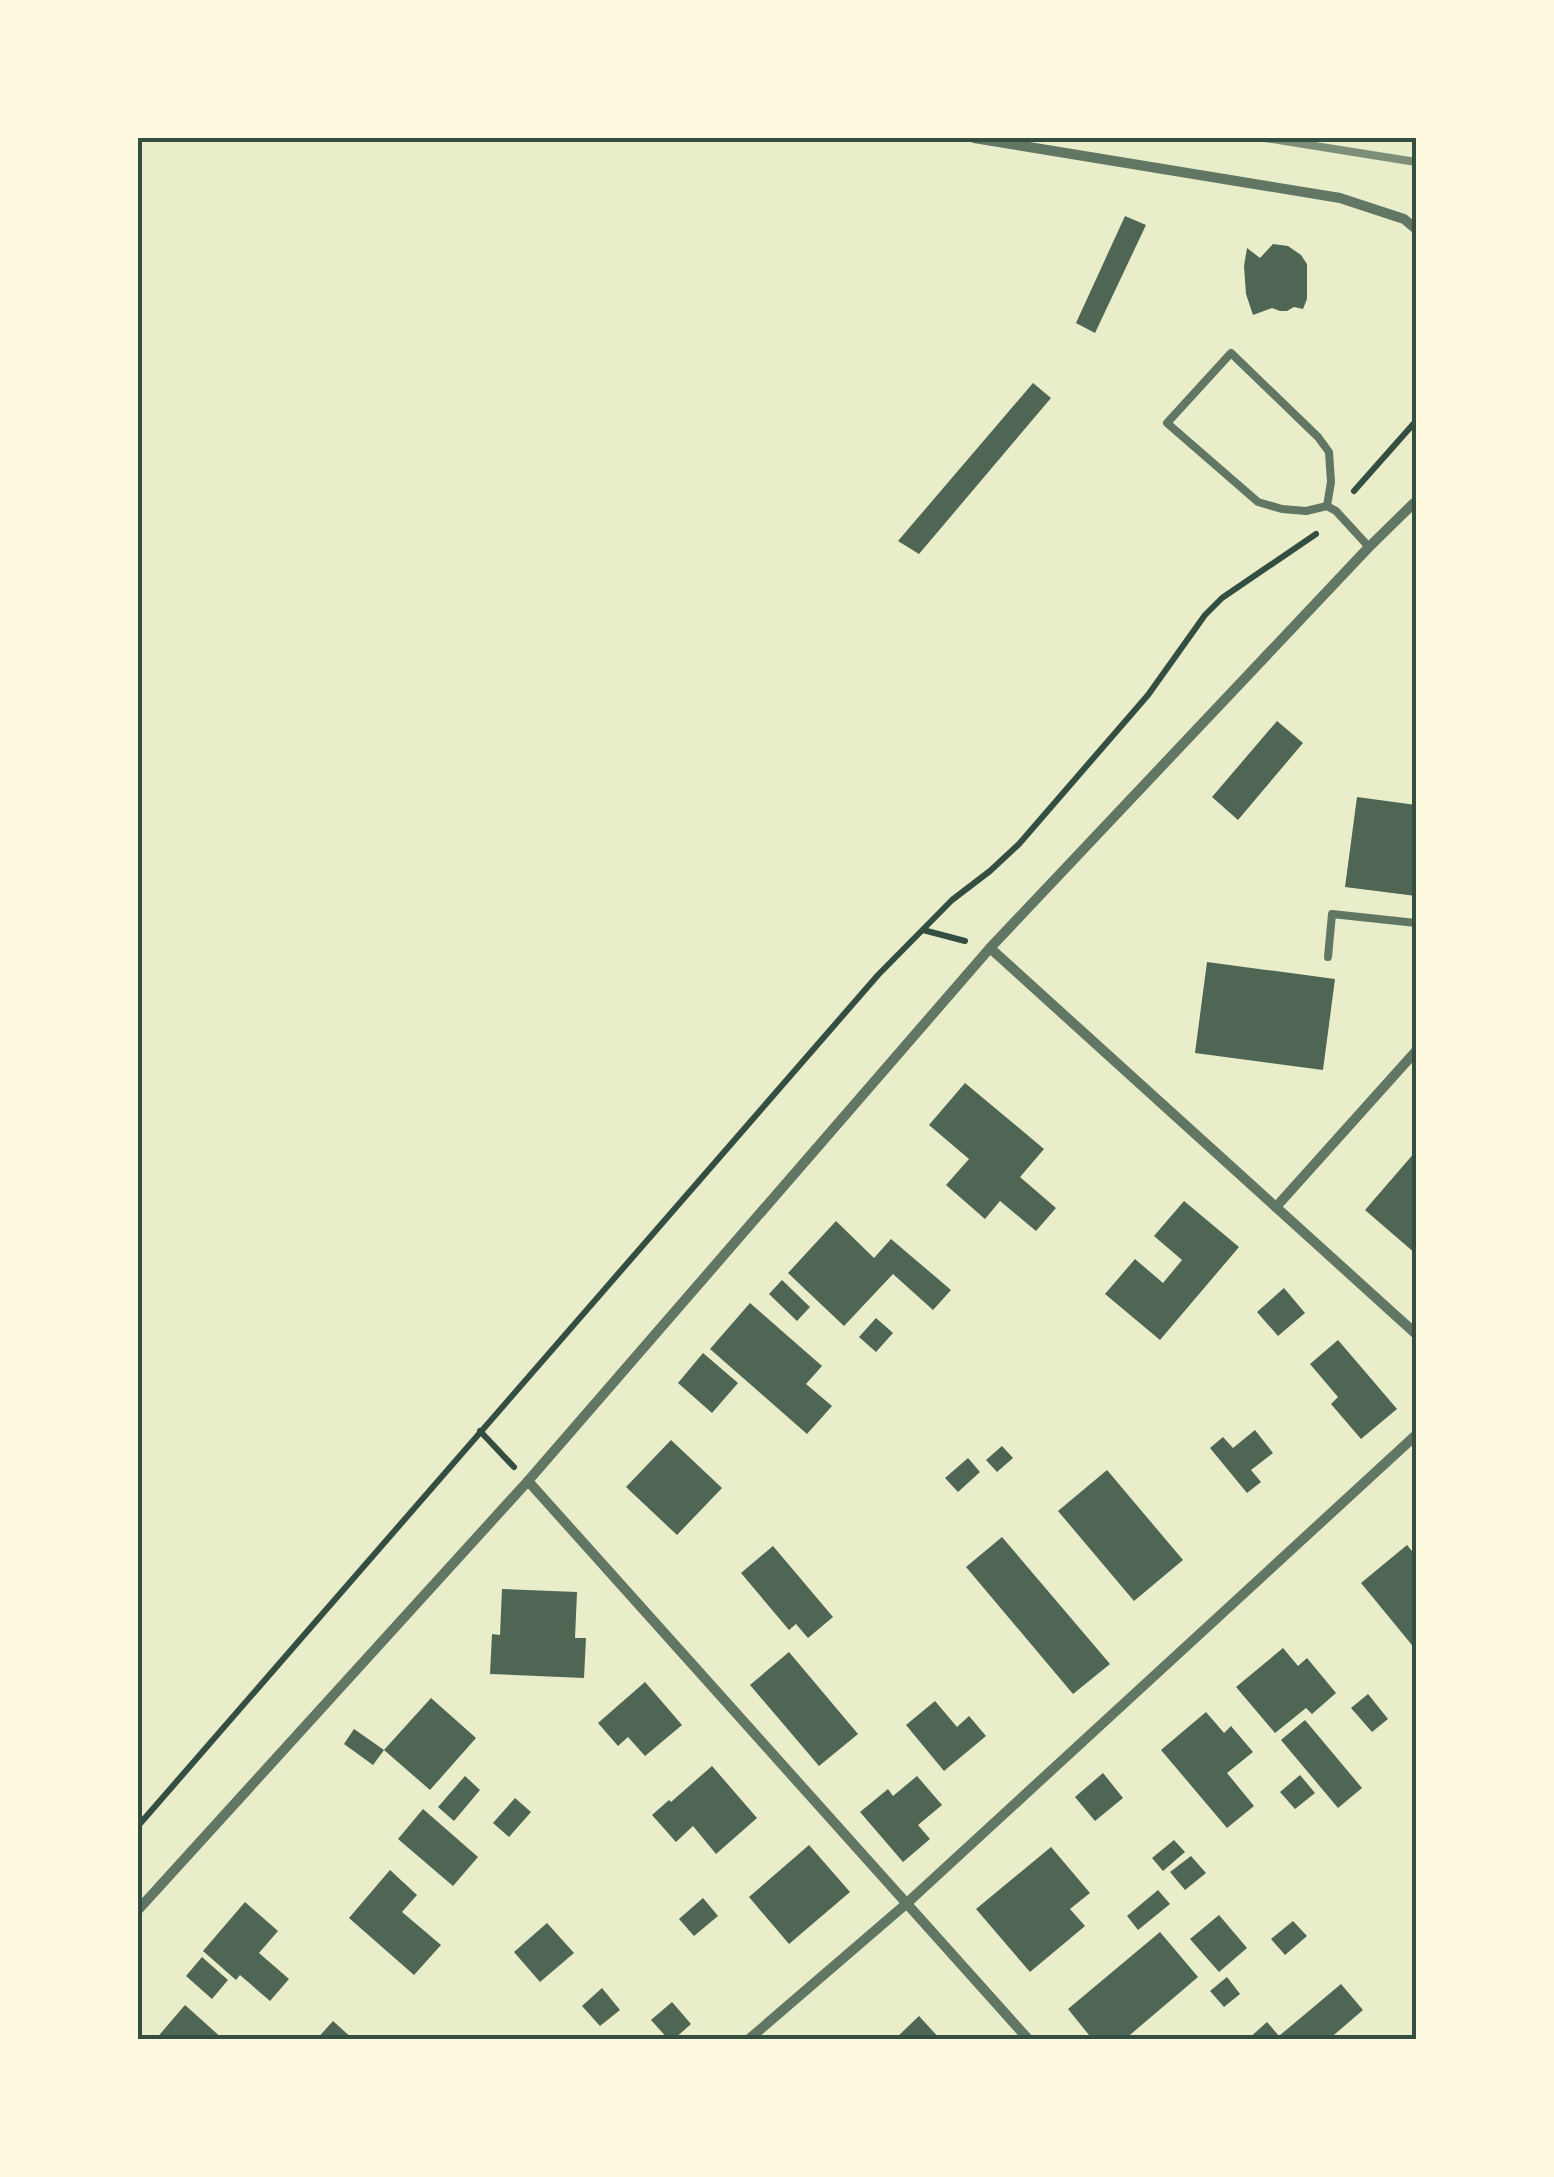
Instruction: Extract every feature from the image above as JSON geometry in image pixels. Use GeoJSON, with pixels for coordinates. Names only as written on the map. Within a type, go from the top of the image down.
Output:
{"type":"FeatureCollection","features":[{"type":"Feature","properties":{"kind":"street"},"geometry":{"type":"LineString","coordinates":[[974,138],[1340,198],[1404,220],[1416,229]]}},
{"type":"Feature","properties":{"kind":"street"},"geometry":{"type":"LineString","coordinates":[[138,1910],[528,1482],[990,948],[1416,501]]}},
{"type":"Feature","properties":{"kind":"street"},"geometry":{"type":"LineString","coordinates":[[990,948],[1416,1334]]}},
{"type":"Feature","properties":{"kind":"street"},"geometry":{"type":"LineString","coordinates":[[1276,1207],[1416,1052]]}},
{"type":"Feature","properties":{"kind":"street"},"geometry":{"type":"LineString","coordinates":[[748,2040],[906,1904],[1416,1435]]}},
{"type":"Feature","properties":{"kind":"street"},"geometry":{"type":"LineString","coordinates":[[528,1482],[1029,2040]]}},
{"type":"Feature","properties":{"kind":"lane"},"geometry":{"type":"LineString","coordinates":[[1331,508],[1306,511],[1258,502],[1167,422],[1232,353],[1329,452],[1331,508],[1369,547]]}},
{"type":"Feature","properties":{"kind":"lane"},"geometry":{"type":"LineString","coordinates":[[1328,957],[1332,914],[1416,923]]}},
{"type":"Feature","properties":{"kind":"path"},"geometry":{"type":"LineString","coordinates":[[138,1826],[878,976],[952,900],[1019,844],[1148,696],[1206,615],[1222,598],[1317,533],[1331,508],[1416,421]]}},
{"type":"Feature","properties":{"kind":"path"},"geometry":{"type":"LineString","coordinates":[[922,930],[990,948]]}},
{"type":"Feature","properties":{"kind":"path"},"geometry":{"type":"LineString","coordinates":[[480,1431],[528,1482]]}},
{"type":"Feature","properties":{"kind":"building"},"geometry":{"type":"Polygon","coordinates":[[[1125,216],[1146,225],[1095,333],[1076,323],[1125,216]]]}},
{"type":"Feature","properties":{"kind":"building"},"geometry":{"type":"Polygon","coordinates":[[[1273,244],[1288,246],[1307,264],[1307,299],[1303,309],[1272,308],[1253,315],[1246,294],[1247,248],[1260,258],[1273,244]]]}},
{"type":"Feature","properties":{"kind":"building"},"geometry":{"type":"Polygon","coordinates":[[[1033,383],[1051,398],[919,554],[898,541],[1033,383]]]}},
{"type":"Feature","properties":{"kind":"building"},"geometry":{"type":"Polygon","coordinates":[[[1277,721],[1303,743],[1238,820],[1212,797],[1277,721]]]}},
{"type":"Feature","properties":{"kind":"building"},"geometry":{"type":"Polygon","coordinates":[[[1357,797],[1416,805],[1416,896],[1345,887],[1357,797]]]}},
{"type":"Feature","properties":{"kind":"building"},"geometry":{"type":"Polygon","coordinates":[[[1207,962],[1335,979],[1323,1070],[1195,1053],[1207,962]]]}},
{"type":"Feature","properties":{"kind":"building"},"geometry":{"type":"Polygon","coordinates":[[[965,1083],[1044,1149],[1020,1177],[1056,1208],[1036,1231],[1000,1201],[985,1219],[946,1185],[969,1159],[929,1125],[965,1083]]]}},
{"type":"Feature","properties":{"kind":"building"},"geometry":{"type":"Polygon","coordinates":[[[1416,1151],[1416,1254],[1365,1210],[1416,1151]]]}},
{"type":"Feature","properties":{"kind":"building"},"geometry":{"type":"Polygon","coordinates":[[[1184,1201],[1239,1247],[1160,1340],[1105,1294],[1135,1259],[1163,1283],[1182,1260],[1154,1236],[1184,1201]]]}},
{"type":"Feature","properties":{"kind":"building"},"geometry":{"type":"Polygon","coordinates":[[[836,1221],[874,1258],[891,1239],[951,1290],[933,1310],[893,1274],[844,1326],[788,1273],[836,1221]]]}},
{"type":"Feature","properties":{"kind":"building"},"geometry":{"type":"Polygon","coordinates":[[[782,1280],[810,1307],[797,1321],[769,1294],[782,1280]]]}},
{"type":"Feature","properties":{"kind":"building"},"geometry":{"type":"Polygon","coordinates":[[[1284,1288],[1305,1313],[1278,1336],[1257,1312],[1284,1288]]]}},
{"type":"Feature","properties":{"kind":"building"},"geometry":{"type":"Polygon","coordinates":[[[750,1303],[822,1366],[806,1384],[832,1406],[807,1434],[710,1349],[750,1303]]]}},
{"type":"Feature","properties":{"kind":"building"},"geometry":{"type":"Polygon","coordinates":[[[876,1318],[893,1333],[876,1352],[859,1337],[876,1318]]]}},
{"type":"Feature","properties":{"kind":"building"},"geometry":{"type":"Polygon","coordinates":[[[1338,1340],[1397,1409],[1361,1439],[1331,1404],[1338,1397],[1310,1364],[1338,1340]]]}},
{"type":"Feature","properties":{"kind":"building"},"geometry":{"type":"Polygon","coordinates":[[[703,1353],[738,1383],[712,1413],[678,1383],[703,1353]]]}},
{"type":"Feature","properties":{"kind":"building"},"geometry":{"type":"Polygon","coordinates":[[[1255,1430],[1273,1453],[1251,1470],[1261,1482],[1247,1493],[1210,1448],[1223,1437],[1233,1448],[1255,1430]]]}},
{"type":"Feature","properties":{"kind":"building"},"geometry":{"type":"Polygon","coordinates":[[[671,1440],[722,1488],[677,1535],[626,1487],[671,1440]]]}},
{"type":"Feature","properties":{"kind":"building"},"geometry":{"type":"Polygon","coordinates":[[[1002,1446],[1013,1458],[997,1472],[986,1460],[1002,1446]]]}},
{"type":"Feature","properties":{"kind":"building"},"geometry":{"type":"Polygon","coordinates":[[[968,1458],[980,1472],[958,1492],[945,1478],[968,1458]]]}},
{"type":"Feature","properties":{"kind":"building"},"geometry":{"type":"Polygon","coordinates":[[[1107,1470],[1183,1560],[1134,1601],[1058,1511],[1107,1470]]]}},
{"type":"Feature","properties":{"kind":"building"},"geometry":{"type":"Polygon","coordinates":[[[1002,1537],[1110,1664],[1073,1694],[966,1567],[1002,1537]]]}},
{"type":"Feature","properties":{"kind":"building"},"geometry":{"type":"Polygon","coordinates":[[[1407,1545],[1416,1556],[1416,1650],[1361,1583],[1407,1545]]]}},
{"type":"Feature","properties":{"kind":"building"},"geometry":{"type":"Polygon","coordinates":[[[773,1546],[833,1617],[808,1638],[796,1624],[789,1630],[741,1573],[773,1546]]]}},
{"type":"Feature","properties":{"kind":"building"},"geometry":{"type":"Polygon","coordinates":[[[502,1589],[577,1592],[575,1638],[586,1638],[584,1678],[490,1674],[492,1634],[500,1635],[502,1589]]]}},
{"type":"Feature","properties":{"kind":"building"},"geometry":{"type":"Polygon","coordinates":[[[1283,1648],[1298,1666],[1307,1658],[1336,1693],[1312,1714],[1306,1708],[1275,1733],[1236,1687],[1283,1648]]]}},
{"type":"Feature","properties":{"kind":"building"},"geometry":{"type":"Polygon","coordinates":[[[789,1652],[858,1734],[819,1766],[750,1685],[789,1652]]]}},
{"type":"Feature","properties":{"kind":"building"},"geometry":{"type":"Polygon","coordinates":[[[645,1682],[682,1725],[645,1756],[628,1737],[618,1746],[598,1723],[645,1682]]]}},
{"type":"Feature","properties":{"kind":"building"},"geometry":{"type":"Polygon","coordinates":[[[1368,1694],[1388,1719],[1372,1732],[1351,1708],[1368,1694]]]}},
{"type":"Feature","properties":{"kind":"building"},"geometry":{"type":"Polygon","coordinates":[[[431,1698],[476,1738],[430,1790],[384,1750],[431,1698]]]}},
{"type":"Feature","properties":{"kind":"building"},"geometry":{"type":"Polygon","coordinates":[[[935,1701],[957,1727],[969,1716],[986,1736],[944,1771],[906,1725],[935,1701]]]}},
{"type":"Feature","properties":{"kind":"building"},"geometry":{"type":"Polygon","coordinates":[[[1206,1712],[1224,1733],[1231,1726],[1253,1752],[1227,1773],[1254,1806],[1227,1828],[1161,1750],[1206,1712]]]}},
{"type":"Feature","properties":{"kind":"building"},"geometry":{"type":"Polygon","coordinates":[[[1305,1720],[1362,1788],[1338,1808],[1281,1740],[1305,1720]]]}},
{"type":"Feature","properties":{"kind":"building"},"geometry":{"type":"Polygon","coordinates":[[[354,1729],[384,1750],[373,1765],[344,1744],[354,1729]]]}},
{"type":"Feature","properties":{"kind":"building"},"geometry":{"type":"Polygon","coordinates":[[[712,1766],[757,1818],[716,1854],[693,1826],[676,1842],[652,1815],[712,1766]]]}},
{"type":"Feature","properties":{"kind":"building"},"geometry":{"type":"Polygon","coordinates":[[[1103,1773],[1123,1798],[1095,1821],[1075,1797],[1103,1773]]]}},
{"type":"Feature","properties":{"kind":"building"},"geometry":{"type":"Polygon","coordinates":[[[1300,1775],[1315,1793],[1295,1809],[1280,1792],[1300,1775]]]}},
{"type":"Feature","properties":{"kind":"building"},"geometry":{"type":"Polygon","coordinates":[[[465,1776],[480,1790],[454,1821],[438,1807],[465,1776]]]}},
{"type":"Feature","properties":{"kind":"building"},"geometry":{"type":"Polygon","coordinates":[[[917,1776],[942,1805],[918,1825],[930,1839],[903,1862],[860,1812],[888,1789],[893,1796],[917,1776]]]}},
{"type":"Feature","properties":{"kind":"building"},"geometry":{"type":"Polygon","coordinates":[[[515,1798],[531,1812],[509,1837],[493,1823],[515,1798]]]}},
{"type":"Feature","properties":{"kind":"building"},"geometry":{"type":"Polygon","coordinates":[[[423,1809],[478,1857],[453,1886],[398,1839],[423,1809]]]}},
{"type":"Feature","properties":{"kind":"building"},"geometry":{"type":"Polygon","coordinates":[[[1174,1840],[1185,1852],[1163,1871],[1152,1858],[1174,1840]]]}},
{"type":"Feature","properties":{"kind":"building"},"geometry":{"type":"Polygon","coordinates":[[[809,1845],[850,1892],[789,1944],[749,1897],[809,1845]]]}},
{"type":"Feature","properties":{"kind":"building"},"geometry":{"type":"Polygon","coordinates":[[[1051,1847],[1090,1893],[1070,1909],[1085,1926],[1030,1972],[976,1909],[1051,1847]]]}},
{"type":"Feature","properties":{"kind":"building"},"geometry":{"type":"Polygon","coordinates":[[[1191,1856],[1206,1873],[1185,1890],[1170,1872],[1191,1856]]]}},
{"type":"Feature","properties":{"kind":"building"},"geometry":{"type":"Polygon","coordinates":[[[390,1870],[417,1895],[402,1912],[441,1945],[414,1975],[349,1918],[390,1870]]]}},
{"type":"Feature","properties":{"kind":"building"},"geometry":{"type":"Polygon","coordinates":[[[1158,1890],[1170,1904],[1138,1930],[1127,1916],[1158,1890]]]}},
{"type":"Feature","properties":{"kind":"building"},"geometry":{"type":"Polygon","coordinates":[[[703,1898],[718,1916],[694,1936],[679,1919],[703,1898]]]}},
{"type":"Feature","properties":{"kind":"building"},"geometry":{"type":"Polygon","coordinates":[[[245,1902],[278,1931],[259,1953],[289,1979],[270,2001],[240,1975],[236,1980],[203,1951],[245,1902]]]}},
{"type":"Feature","properties":{"kind":"building"},"geometry":{"type":"Polygon","coordinates":[[[1219,1915],[1247,1948],[1219,1972],[1190,1939],[1219,1915]]]}},
{"type":"Feature","properties":{"kind":"building"},"geometry":{"type":"Polygon","coordinates":[[[1293,1921],[1307,1936],[1285,1955],[1271,1939],[1293,1921]]]}},
{"type":"Feature","properties":{"kind":"building"},"geometry":{"type":"Polygon","coordinates":[[[547,1923],[574,1953],[540,1982],[514,1952],[547,1923]]]}},
{"type":"Feature","properties":{"kind":"building"},"geometry":{"type":"Polygon","coordinates":[[[1160,1932],[1198,1977],[1124,2040],[1093,2040],[1068,2009],[1160,1932]]]}},
{"type":"Feature","properties":{"kind":"building"},"geometry":{"type":"Polygon","coordinates":[[[202,1957],[228,1980],[212,1999],[186,1976],[202,1957]]]}},
{"type":"Feature","properties":{"kind":"building"},"geometry":{"type":"Polygon","coordinates":[[[1227,1977],[1240,1994],[1224,2007],[1210,1991],[1227,1977]]]}},
{"type":"Feature","properties":{"kind":"building"},"geometry":{"type":"Polygon","coordinates":[[[1341,1984],[1363,2010],[1328,2040],[1247,2040],[1267,2022],[1279,2036],[1341,1984]]]}},
{"type":"Feature","properties":{"kind":"building"},"geometry":{"type":"Polygon","coordinates":[[[602,1988],[620,2010],[600,2026],[582,2006],[602,1988]]]}},
{"type":"Feature","properties":{"kind":"building"},"geometry":{"type":"Polygon","coordinates":[[[672,2002],[691,2024],[669,2040],[651,2020],[672,2002]]]}},
{"type":"Feature","properties":{"kind":"building"},"geometry":{"type":"Polygon","coordinates":[[[185,2005],[224,2040],[155,2040],[185,2005]]]}},
{"type":"Feature","properties":{"kind":"building"},"geometry":{"type":"Polygon","coordinates":[[[919,2016],[941,2040],[894,2040],[919,2016]]]}},
{"type":"Feature","properties":{"kind":"building"},"geometry":{"type":"Polygon","coordinates":[[[333,2021],[354,2040],[316,2040],[333,2021]]]}},
{"type":"Feature","properties":{"kind":"railway"},"geometry":{"type":"LineString","coordinates":[[1265,138],[1416,162]]}}]}
